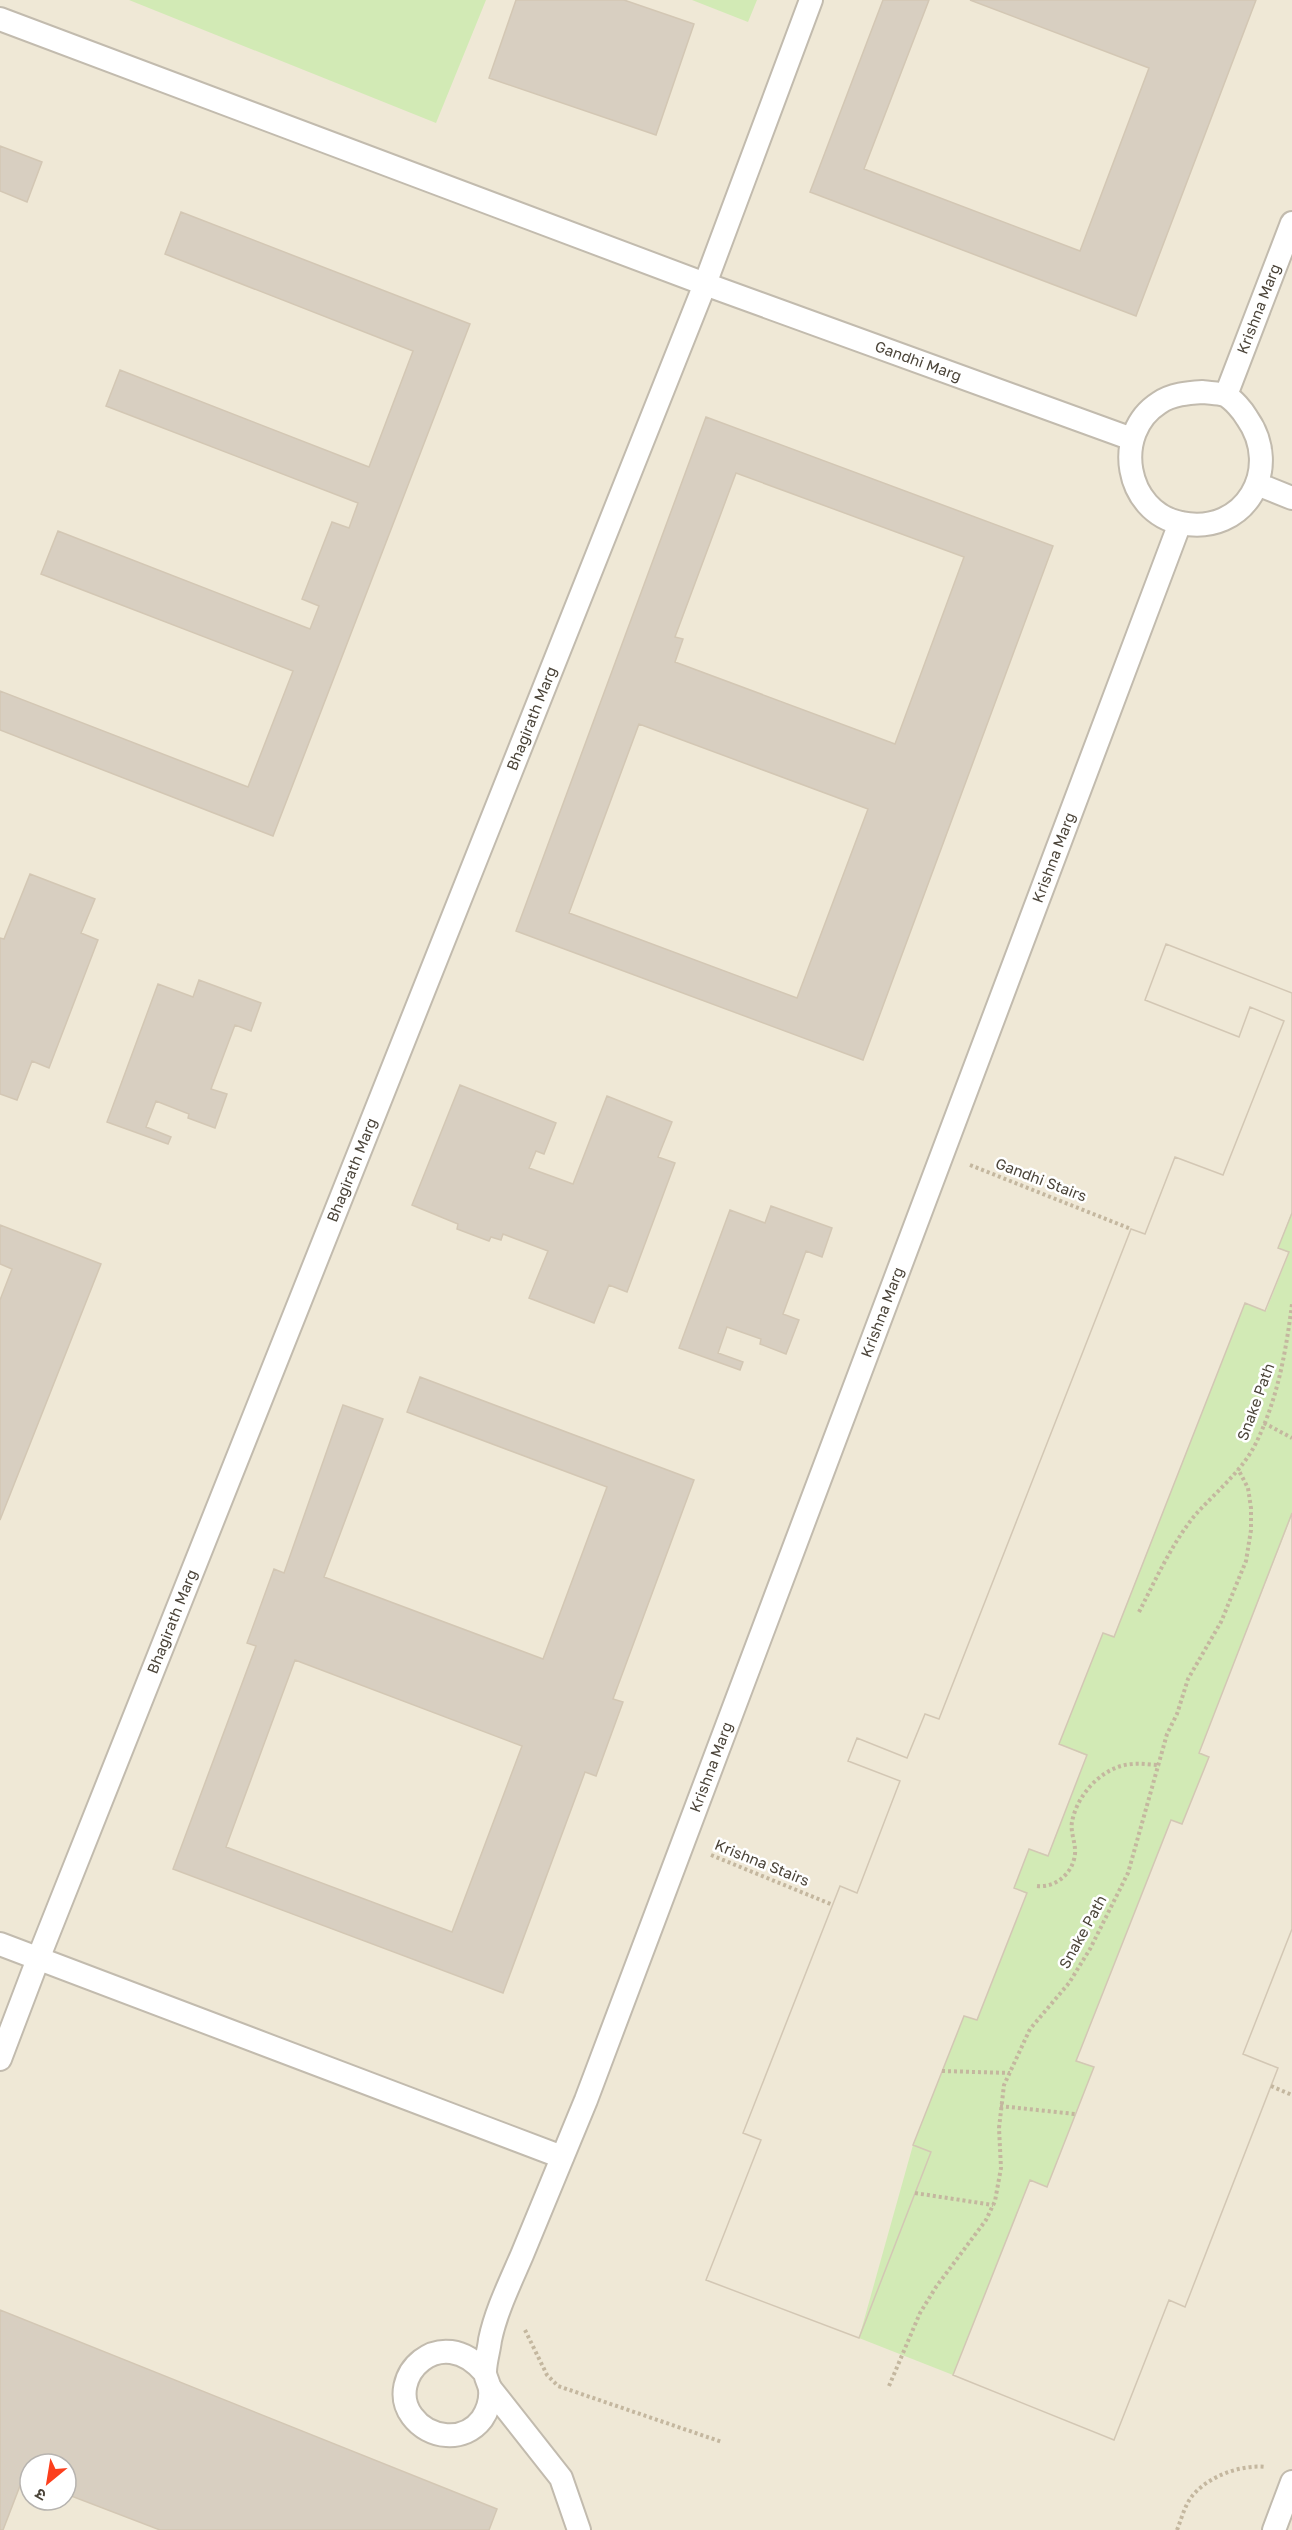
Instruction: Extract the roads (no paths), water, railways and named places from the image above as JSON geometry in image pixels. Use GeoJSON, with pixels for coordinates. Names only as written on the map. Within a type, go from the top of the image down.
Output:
{"type":"FeatureCollection","features":[{"type":"Feature","properties":{"kind":"lane","name":"Bhagirath Marg"},"geometry":{"type":"LineString","coordinates":[[0,2059],[705,284],[812,0]]}},
{"type":"Feature","properties":{"kind":"lane","name":"Gandhi Marg"},"geometry":{"type":"LineString","coordinates":[[0,19],[705,284],[1132,439]]}},
{"type":"Feature","properties":{"kind":"lane","name":"Krishna Marg"},"geometry":{"type":"LineString","coordinates":[[1226,395],[1292,223]]}},
{"type":"Feature","properties":{"kind":"lane"},"geometry":{"type":"LineString","coordinates":[[1203,392],[1226,395],[1243,412],[1256,430],[1262,453],[1261,474],[1253,493],[1240,509],[1221,520],[1201,525],[1180,523],[1160,515],[1144,500],[1134,482],[1130,461],[1132,439],[1142,418],[1159,403],[1180,394],[1203,392]]}},
{"type":"Feature","properties":{"kind":"lane"},"geometry":{"type":"LineString","coordinates":[[1257,484],[1292,498]]}},
{"type":"Feature","properties":{"kind":"lane","name":"Krishna Marg"},"geometry":{"type":"LineString","coordinates":[[579,2530],[561,2478],[487,2380],[494,2323],[586,2100],[1180,523]]}},
{"type":"Feature","properties":{"kind":"lane"},"geometry":{"type":"LineString","coordinates":[[0,1944],[562,2157]]}},
{"type":"Feature","properties":{"kind":"lane"},"geometry":{"type":"LineString","coordinates":[[1274,2530],[1284,2475]]}}]}
